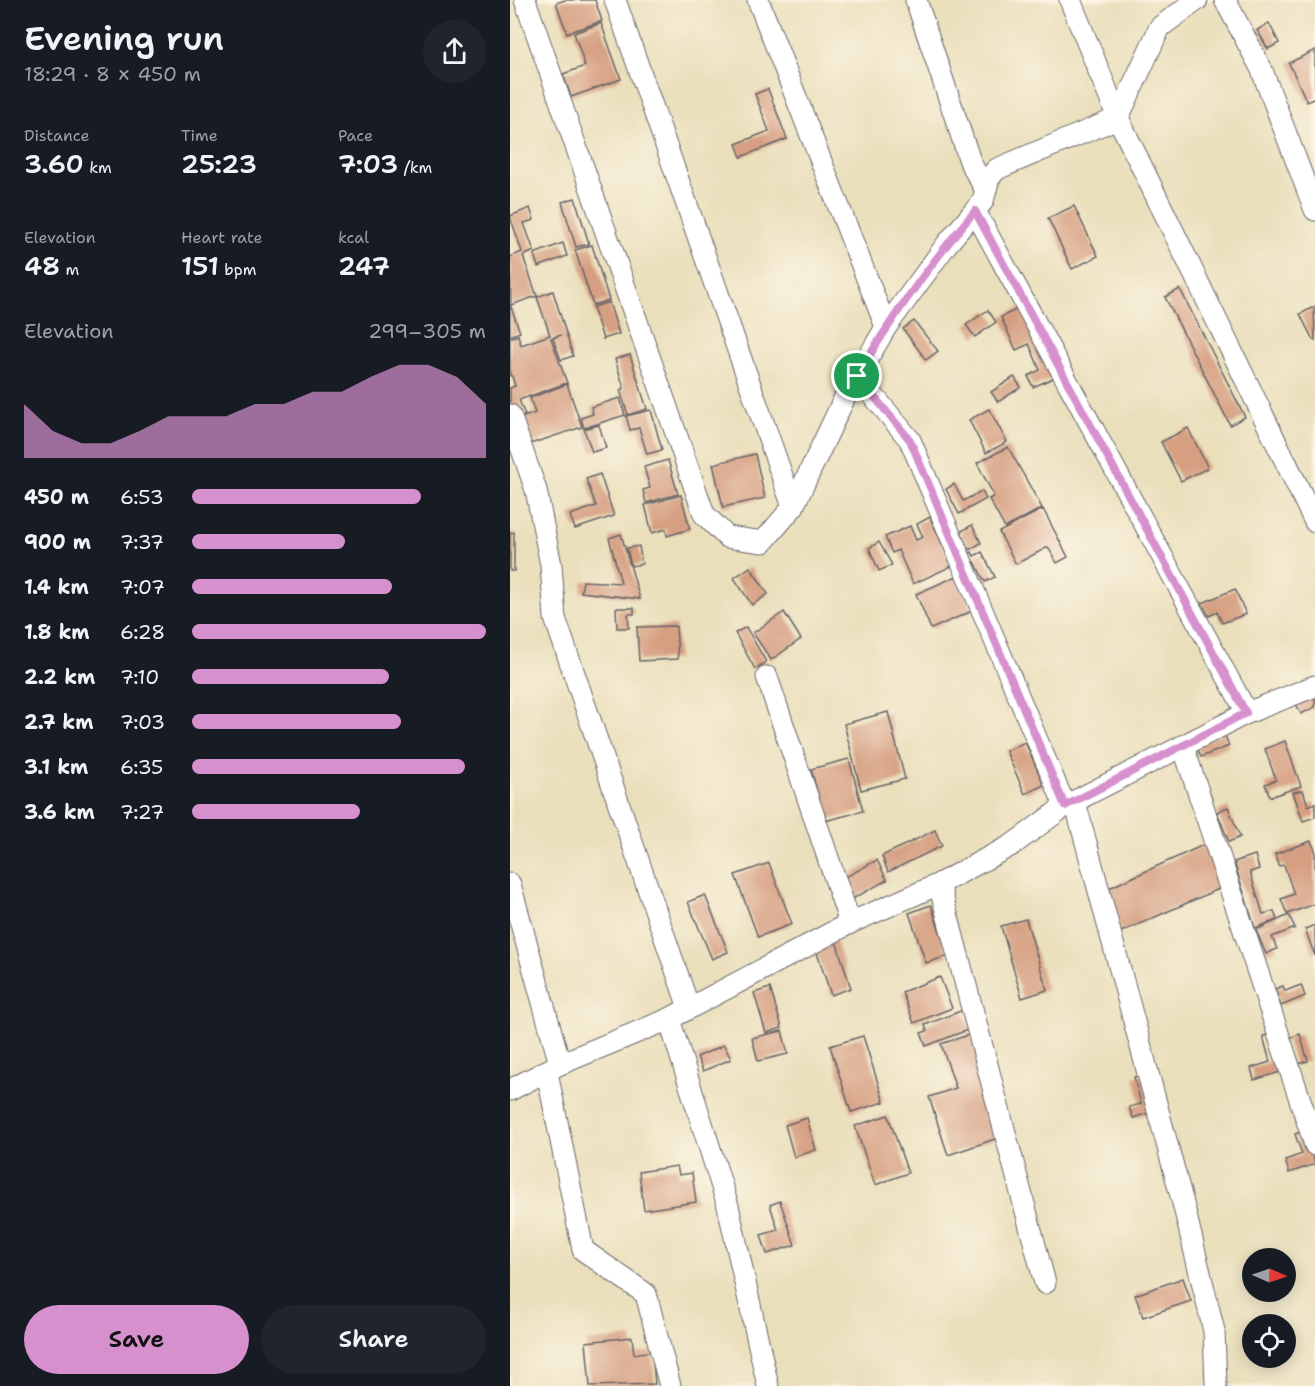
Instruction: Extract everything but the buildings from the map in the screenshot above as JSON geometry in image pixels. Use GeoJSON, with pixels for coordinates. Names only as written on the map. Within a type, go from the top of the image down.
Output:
{"type":"FeatureCollection","features":[{"type":"Feature","properties":{"kind":"street"},"geometry":{"type":"LineString","coordinates":[[525,0],[704,514],[727,537],[763,542],[793,507],[857,376],[886,327],[947,244],[983,201],[989,178],[996,169],[1118,118],[1160,27],[1197,0]]}},
{"type":"Feature","properties":{"kind":"street"},"geometry":{"type":"LineString","coordinates":[[615,0],[793,507]]}},
{"type":"Feature","properties":{"kind":"street"},"geometry":{"type":"LineString","coordinates":[[758,0],[886,327]]}},
{"type":"Feature","properties":{"kind":"street"},"geometry":{"type":"LineString","coordinates":[[916,0],[970,164],[986,190]]}},
{"type":"Feature","properties":{"kind":"street"},"geometry":{"type":"LineString","coordinates":[[1070,0],[1118,118],[1315,522]]}},
{"type":"Feature","properties":{"kind":"street"},"geometry":{"type":"LineString","coordinates":[[1225,0],[1261,68],[1315,210]]}},
{"type":"Feature","properties":{"kind":"street"},"geometry":{"type":"LineString","coordinates":[[975,211],[1246,713]]}},
{"type":"Feature","properties":{"kind":"street"},"geometry":{"type":"LineString","coordinates":[[857,376],[910,440],[1070,804],[1214,1331],[1216,1386]]}},
{"type":"Feature","properties":{"kind":"street"},"geometry":{"type":"LineString","coordinates":[[510,415],[536,490],[551,565],[555,618],[689,1008]]}},
{"type":"Feature","properties":{"kind":"street"},"geometry":{"type":"LineString","coordinates":[[767,677],[850,923]]}},
{"type":"Feature","properties":{"kind":"street"},"geometry":{"type":"LineString","coordinates":[[510,1090],[553,1068],[669,1019],[850,923],[939,884],[1012,845],[1070,804],[1246,713],[1315,686]]}},
{"type":"Feature","properties":{"kind":"street"},"geometry":{"type":"LineString","coordinates":[[1183,746],[1315,1145]]}},
{"type":"Feature","properties":{"kind":"street"},"geometry":{"type":"LineString","coordinates":[[510,884],[553,1068],[583,1250],[646,1294],[670,1386]]}},
{"type":"Feature","properties":{"kind":"street"},"geometry":{"type":"LineString","coordinates":[[939,884],[1046,1283]]}},
{"type":"Feature","properties":{"kind":"street"},"geometry":{"type":"LineString","coordinates":[[669,1019],[728,1206],[768,1386]]}},
{"type":"Feature","properties":{"kind":"route"},"geometry":{"type":"LineString","coordinates":[[975,211],[1246,713],[1065,806],[910,440],[857,376],[886,327],[947,244],[975,211]]}}]}
